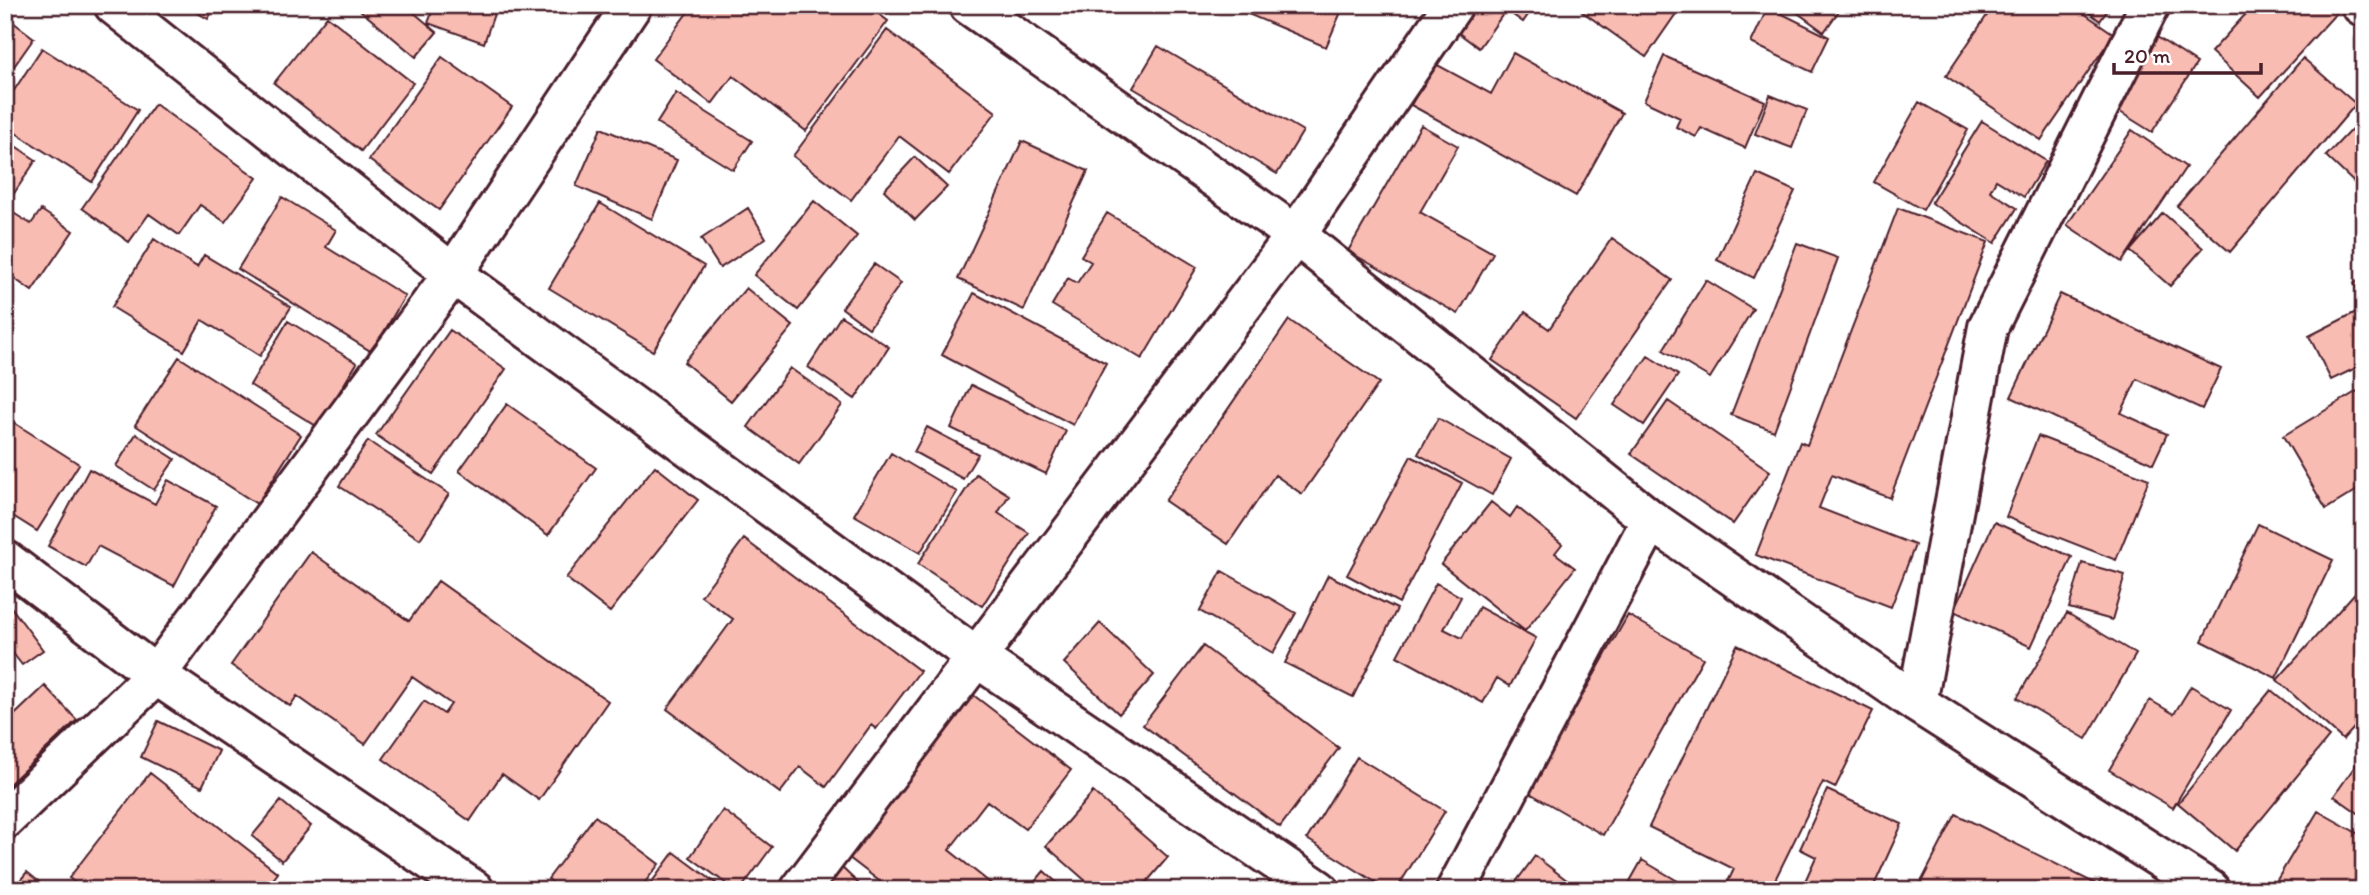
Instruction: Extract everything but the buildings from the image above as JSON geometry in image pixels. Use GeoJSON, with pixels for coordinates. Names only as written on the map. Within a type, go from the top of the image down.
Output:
{"type":"FeatureCollection","features":[{"type":"Feature","properties":{"kind":"street"},"geometry":{"type":"LineString","coordinates":[[114,5],[453,274],[976,657],[1319,890]]}},
{"type":"Feature","properties":{"kind":"street"},"geometry":{"type":"LineString","coordinates":[[5,819],[156,675],[453,274],[632,5]]}},
{"type":"Feature","properties":{"kind":"street"},"geometry":{"type":"LineString","coordinates":[[970,5],[1296,235],[1651,520],[1917,703],[2210,890]]}},
{"type":"Feature","properties":{"kind":"street"},"geometry":{"type":"LineString","coordinates":[[800,890],[1296,235],[1453,5]]}},
{"type":"Feature","properties":{"kind":"street"},"geometry":{"type":"LineString","coordinates":[[1917,703],[1989,327],[2150,5]]}},
{"type":"Feature","properties":{"kind":"street"},"geometry":{"type":"LineString","coordinates":[[1456,890],[1651,520]]}},
{"type":"Feature","properties":{"kind":"street"},"geometry":{"type":"LineString","coordinates":[[5,560],[156,675],[474,890]]}}]}
